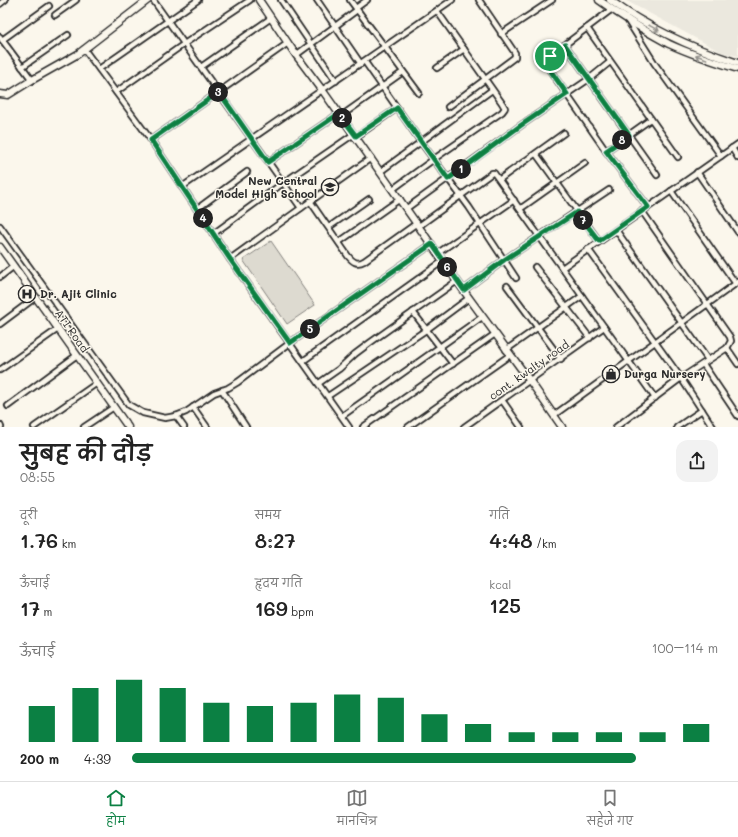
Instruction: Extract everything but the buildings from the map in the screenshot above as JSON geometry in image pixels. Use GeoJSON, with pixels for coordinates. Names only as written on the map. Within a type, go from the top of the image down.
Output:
{"type":"FeatureCollection","features":[{"type":"Feature","properties":{"kind":"street"},"geometry":{"type":"LineString","coordinates":[[0,4],[5,0]]}},
{"type":"Feature","properties":{"kind":"street"},"geometry":{"type":"LineString","coordinates":[[55,15],[76,0]]}},
{"type":"Feature","properties":{"kind":"street"},"geometry":{"type":"LineString","coordinates":[[0,94],[8,95],[84,49],[148,0]]}},
{"type":"Feature","properties":{"kind":"street"},"geometry":{"type":"LineString","coordinates":[[154,0],[301,208]]}},
{"type":"Feature","properties":{"kind":"street"},"geometry":{"type":"LineString","coordinates":[[99,69],[198,0]]}},
{"type":"Feature","properties":{"kind":"street"},"geometry":{"type":"LineString","coordinates":[[116,92],[250,0]]}},
{"type":"Feature","properties":{"kind":"street"},"geometry":{"type":"LineString","coordinates":[[259,0],[296,55],[355,135],[482,317],[562,427]]}},
{"type":"Feature","properties":{"kind":"street"},"geometry":{"type":"LineString","coordinates":[[281,0],[336,81]]}},
{"type":"Feature","properties":{"kind":"street"},"geometry":{"type":"LineString","coordinates":[[317,0],[334,27],[382,87],[461,196],[516,278]]}},
{"type":"Feature","properties":{"kind":"street"},"geometry":{"type":"LineString","coordinates":[[350,0],[419,93]]}},
{"type":"Feature","properties":{"kind":"street"},"geometry":{"type":"LineString","coordinates":[[296,55],[367,0]]}},
{"type":"Feature","properties":{"kind":"street"},"geometry":{"type":"LineString","coordinates":[[182,187],[323,91],[452,0]]}},
{"type":"Feature","properties":{"kind":"street"},"geometry":{"type":"LineString","coordinates":[[448,107],[515,57],[515,53],[479,0]]}},
{"type":"Feature","properties":{"kind":"street"},"geometry":{"type":"LineString","coordinates":[[502,34],[552,0]]}},
{"type":"Feature","properties":{"kind":"street"},"geometry":{"type":"LineString","coordinates":[[599,0],[627,19],[674,46],[738,69]]}},
{"type":"Feature","properties":{"kind":"street"},"geometry":{"type":"LineString","coordinates":[[610,0],[653,28],[677,40],[738,63]]}},
{"type":"Feature","properties":{"kind":"street"},"geometry":{"type":"LineString","coordinates":[[32,80],[1,39],[49,6]]}},
{"type":"Feature","properties":{"kind":"street"},"geometry":{"type":"LineString","coordinates":[[612,9],[546,59],[545,63],[606,151],[648,207]]}},
{"type":"Feature","properties":{"kind":"street"},"geometry":{"type":"LineString","coordinates":[[393,189],[504,110],[504,106],[437,11]]}},
{"type":"Feature","properties":{"kind":"street"},"geometry":{"type":"LineString","coordinates":[[201,67],[271,18]]}},
{"type":"Feature","properties":{"kind":"street"},"geometry":{"type":"LineString","coordinates":[[627,19],[652,59],[720,156]]}},
{"type":"Feature","properties":{"kind":"street"},"geometry":{"type":"LineString","coordinates":[[587,28],[678,157]]}},
{"type":"Feature","properties":{"kind":"street"},"geometry":{"type":"LineString","coordinates":[[22,67],[68,35]]}},
{"type":"Feature","properties":{"kind":"street"},"geometry":{"type":"LineString","coordinates":[[151,140],[288,43]]}},
{"type":"Feature","properties":{"kind":"street"},"geometry":{"type":"LineString","coordinates":[[565,45],[657,175]]}},
{"type":"Feature","properties":{"kind":"street"},"geometry":{"type":"LineString","coordinates":[[84,49],[151,140],[230,259],[349,427]]}},
{"type":"Feature","properties":{"kind":"street"},"geometry":{"type":"LineString","coordinates":[[437,68],[464,49]]}},
{"type":"Feature","properties":{"kind":"street"},"geometry":{"type":"LineString","coordinates":[[407,208],[520,126],[589,79],[610,62]]}},
{"type":"Feature","properties":{"kind":"street"},"geometry":{"type":"LineString","coordinates":[[268,162],[334,117],[341,116],[403,72]]}},
{"type":"Feature","properties":{"kind":"street"},"geometry":{"type":"LineString","coordinates":[[381,172],[492,90]]}},
{"type":"Feature","properties":{"kind":"street"},"geometry":{"type":"LineString","coordinates":[[213,234],[283,183],[397,108]]}},
{"type":"Feature","properties":{"kind":"street"},"geometry":{"type":"LineString","coordinates":[[606,151],[651,119]]}},
{"type":"Feature","properties":{"kind":"street"},"geometry":{"type":"LineString","coordinates":[[500,179],[564,133]]}},
{"type":"Feature","properties":{"kind":"street"},"geometry":{"type":"LineString","coordinates":[[562,268],[738,144]]}},
{"type":"Feature","properties":{"kind":"street"},"geometry":{"type":"LineString","coordinates":[[732,148],[738,158]]}},
{"type":"Feature","properties":{"kind":"street"},"geometry":{"type":"LineString","coordinates":[[536,154],[599,241]]}},
{"type":"Feature","properties":{"kind":"street"},"geometry":{"type":"LineString","coordinates":[[230,259],[371,158]]}},
{"type":"Feature","properties":{"kind":"street"},"geometry":{"type":"LineString","coordinates":[[520,209],[585,163]]}},
{"type":"Feature","properties":{"kind":"street"},"geometry":{"type":"LineString","coordinates":[[197,209],[247,172]]}},
{"type":"Feature","properties":{"kind":"street"},"geometry":{"type":"LineString","coordinates":[[697,172],[738,232]]}},
{"type":"Feature","properties":{"kind":"street"},"geometry":{"type":"LineString","coordinates":[[310,201],[352,262],[360,264],[494,173],[500,179],[628,361],[656,398]]}},
{"type":"Feature","properties":{"kind":"street"},"geometry":{"type":"LineString","coordinates":[[464,290],[504,260],[609,190]]}},
{"type":"Feature","properties":{"kind":"street"},"geometry":{"type":"LineString","coordinates":[[554,415],[737,283],[671,191]]}},
{"type":"Feature","properties":{"kind":"street"},"geometry":{"type":"LineString","coordinates":[[329,227],[369,199]]}},
{"type":"Feature","properties":{"kind":"street"},"geometry":{"type":"LineString","coordinates":[[339,242],[400,199]]}},
{"type":"Feature","properties":{"kind":"street"},"geometry":{"type":"LineString","coordinates":[[438,253],[514,200]]}},
{"type":"Feature","properties":{"kind":"street"},"geometry":{"type":"LineString","coordinates":[[616,427],[681,378],[727,348],[731,341],[730,337],[642,211]]}},
{"type":"Feature","properties":{"kind":"street"},"geometry":{"type":"LineString","coordinates":[[0,226],[129,405],[137,410],[153,416],[165,418],[176,416],[214,393],[238,382],[290,343],[432,244]]}},
{"type":"Feature","properties":{"kind":"street"},"geometry":{"type":"LineString","coordinates":[[616,230],[708,360]]}},
{"type":"Feature","properties":{"kind":"street","name":"ATI Road"},"geometry":{"type":"LineString","coordinates":[[0,247],[128,427]]}},
{"type":"Feature","properties":{"kind":"street"},"geometry":{"type":"LineString","coordinates":[[588,249],[681,378],[713,427]]}},
{"type":"Feature","properties":{"kind":"street"},"geometry":{"type":"LineString","coordinates":[[303,361],[443,261]]}},
{"type":"Feature","properties":{"kind":"street"},"geometry":{"type":"LineString","coordinates":[[0,277],[14,266]]}},
{"type":"Feature","properties":{"kind":"street"},"geometry":{"type":"LineString","coordinates":[[535,266],[590,338]]}},
{"type":"Feature","properties":{"kind":"street"},"geometry":{"type":"LineString","coordinates":[[319,384],[371,342],[457,281]]}},
{"type":"Feature","properties":{"kind":"street"},"geometry":{"type":"LineString","coordinates":[[507,286],[561,359]]}},
{"type":"Feature","properties":{"kind":"street"},"geometry":{"type":"LineString","coordinates":[[408,427],[582,296]]}},
{"type":"Feature","properties":{"kind":"street"},"geometry":{"type":"LineString","coordinates":[[0,324],[36,297]]}},
{"type":"Feature","properties":{"kind":"street"},"geometry":{"type":"LineString","coordinates":[[328,396],[426,330],[469,298]]}},
{"type":"Feature","properties":{"kind":"street"},"geometry":{"type":"LineString","coordinates":[[413,312],[452,364]]}},
{"type":"Feature","properties":{"kind":"street"},"geometry":{"type":"LineString","coordinates":[[342,416],[482,317]]}},
{"type":"Feature","properties":{"kind":"street","name":"cont. kwalty road"},"geometry":{"type":"LineString","coordinates":[[464,427],[472,425],[502,400],[604,327]]}},
{"type":"Feature","properties":{"kind":"street"},"geometry":{"type":"LineString","coordinates":[[0,370],[58,328]]}},
{"type":"Feature","properties":{"kind":"street"},"geometry":{"type":"LineString","coordinates":[[364,427],[495,334]]}},
{"type":"Feature","properties":{"kind":"street"},"geometry":{"type":"LineString","coordinates":[[727,348],[738,362]]}},
{"type":"Feature","properties":{"kind":"street"},"geometry":{"type":"LineString","coordinates":[[8,406],[77,355]]}},
{"type":"Feature","properties":{"kind":"street"},"geometry":{"type":"LineString","coordinates":[[702,364],[738,416]]}},
{"type":"Feature","properties":{"kind":"street"},"geometry":{"type":"LineString","coordinates":[[34,427],[97,383]]}},
{"type":"Feature","properties":{"kind":"street"},"geometry":{"type":"LineString","coordinates":[[222,390],[246,427]]}},
{"type":"Feature","properties":{"kind":"street"},"geometry":{"type":"LineString","coordinates":[[502,400],[521,427]]}},
{"type":"Feature","properties":{"kind":"street"},"geometry":{"type":"LineString","coordinates":[[84,427],[114,407]]}},
{"type":"Feature","properties":{"kind":"street"},"geometry":{"type":"LineString","coordinates":[[193,407],[207,427]]}},
{"type":"Feature","properties":{"kind":"street"},"geometry":{"type":"LineString","coordinates":[[677,427],[702,410]]}},
{"type":"Feature","properties":{"kind":"street"},"geometry":{"type":"LineString","coordinates":[[176,416],[184,427]]}},
{"type":"Feature","properties":{"kind":"shaded area"},"geometry":{"type":"Polygon","coordinates":[[[625,0],[738,0],[738,56],[723,53],[625,0]]]}},
{"type":"Feature","properties":{"kind":"shaded area"},"geometry":{"type":"Polygon","coordinates":[[[271,241],[315,305],[287,324],[243,260],[271,241]]]}},
{"type":"Feature","properties":{"kind":"place","name":"New Central Model High School"},"geometry":{"type":"Point","coordinates":[330,187]}},
{"type":"Feature","properties":{"kind":"place","name":"Dr. Ajit Clinic"},"geometry":{"type":"Point","coordinates":[27,294]}},
{"type":"Feature","properties":{"kind":"place","name":"Durga Nursery"},"geometry":{"type":"Point","coordinates":[611,374]}},
{"type":"Feature","properties":{"kind":"route"},"geometry":{"type":"LineString","coordinates":[[565,45],[629,135],[606,151],[648,207],[599,241],[577,212],[504,260],[464,290],[432,244],[290,343],[230,259],[151,140],[219,92],[268,162],[334,117],[341,116],[356,136],[397,108],[448,179],[520,126],[567,94],[545,63],[546,59],[550,56],[565,45]]}}]}
